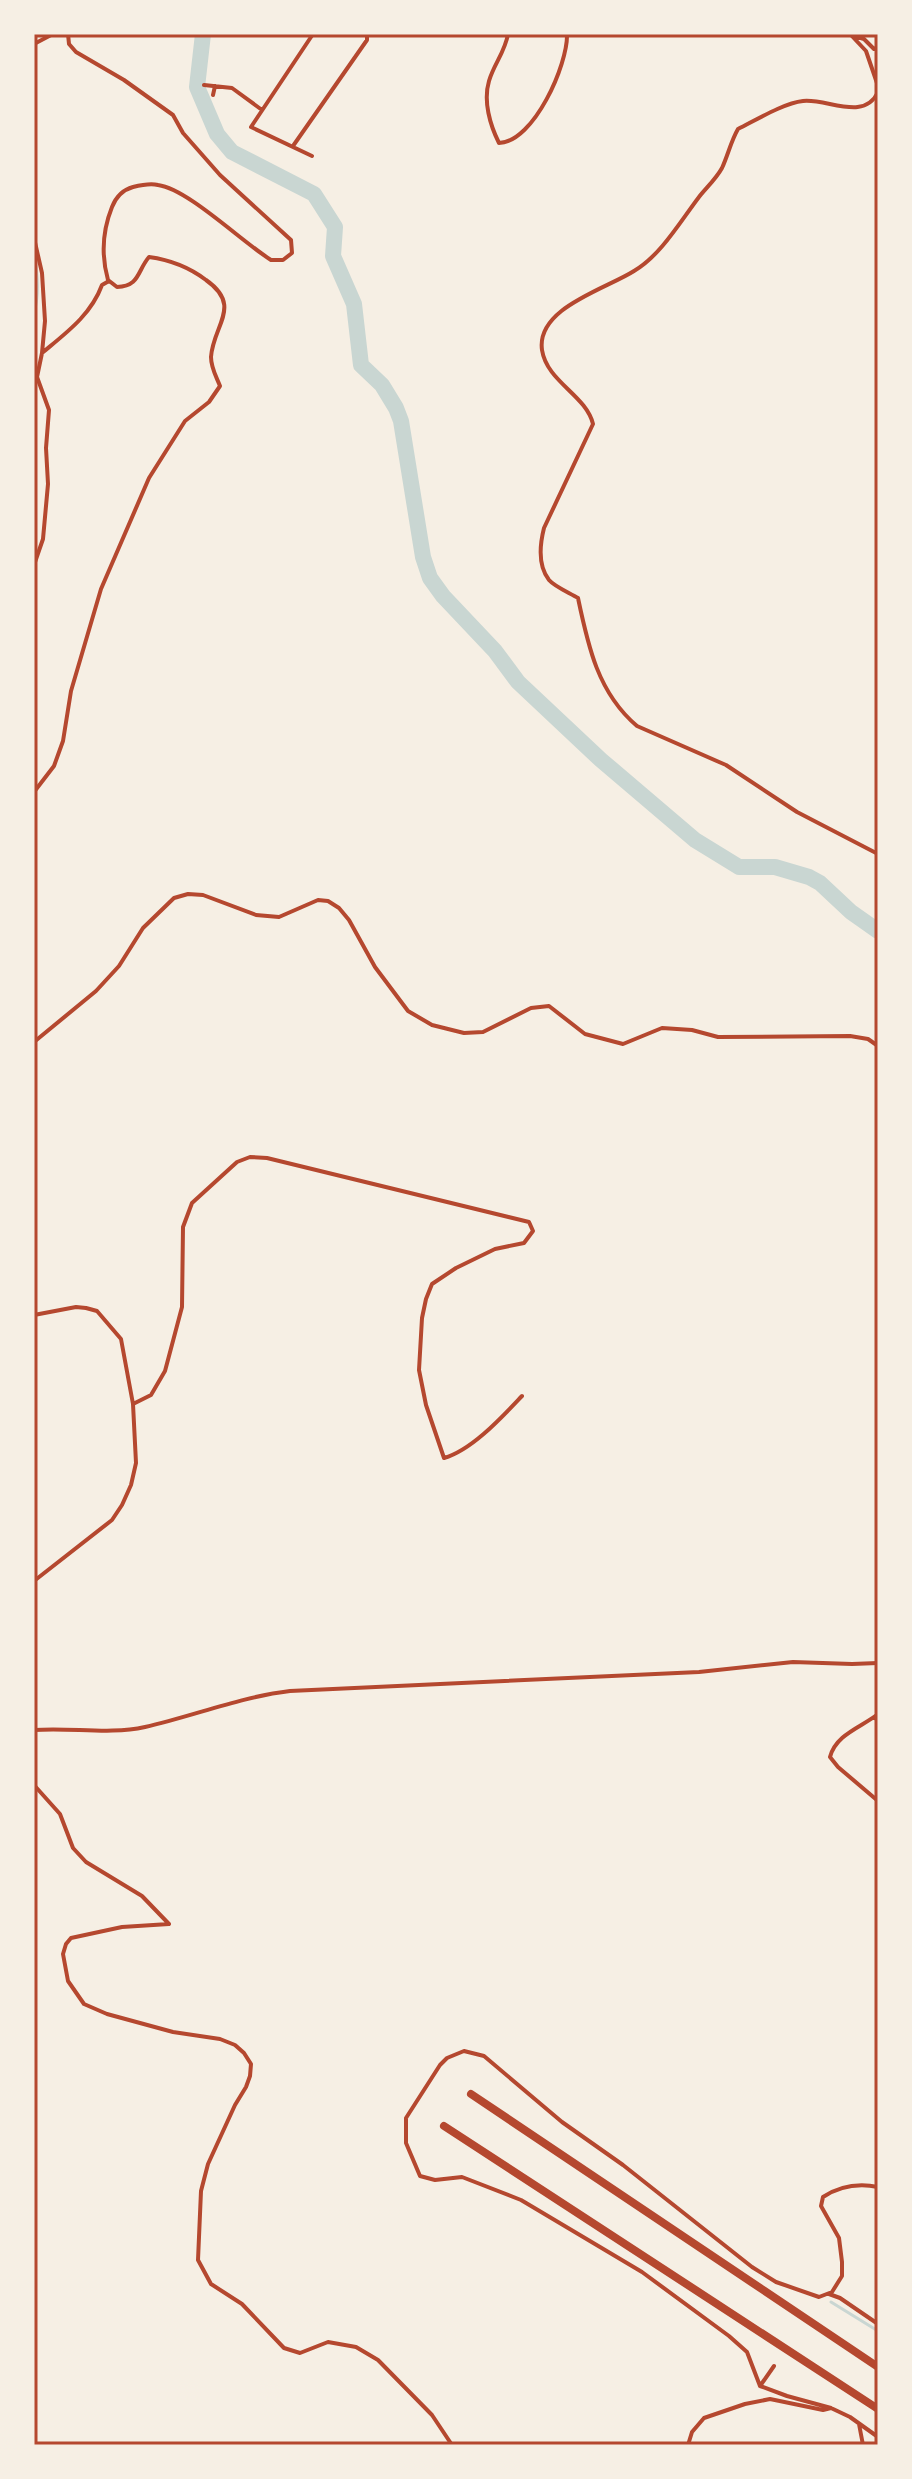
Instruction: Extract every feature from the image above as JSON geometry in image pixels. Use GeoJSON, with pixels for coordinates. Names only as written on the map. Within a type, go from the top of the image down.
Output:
{"type":"FeatureCollection","features":[{"type":"Feature","properties":{"kind":"highway"},"geometry":{"type":"LineString","coordinates":[[471,2094],[878,2367]]}},
{"type":"Feature","properties":{"kind":"highway"},"geometry":{"type":"LineString","coordinates":[[444,2126],[878,2409]]}},
{"type":"Feature","properties":{"kind":"street"},"geometry":{"type":"LineString","coordinates":[[34,44],[53,34]]}},
{"type":"Feature","properties":{"kind":"street"},"geometry":{"type":"LineString","coordinates":[[34,792],[54,766],[63,741],[71,691],[101,589],[149,478],[185,421],[209,402],[220,386],[212,367],[211,353],[224,319],[225,303],[218,288],[192,270],[165,259],[149,257],[136,280],[128,286],[117,287],[109,281],[102,251],[112,207],[118,195],[128,188],[143,184],[159,185],[176,191],[271,260],[283,260],[292,253],[291,240],[220,175],[183,133],[173,115],[124,80],[76,52],[69,44],[68,34]]}},
{"type":"Feature","properties":{"kind":"street"},"geometry":{"type":"LineString","coordinates":[[312,156],[251,127],[313,34]]}},
{"type":"Feature","properties":{"kind":"street"},"geometry":{"type":"LineString","coordinates":[[293,146],[367,40],[367,34]]}},
{"type":"Feature","properties":{"kind":"street"},"geometry":{"type":"LineString","coordinates":[[508,34],[506,48],[489,81],[487,96],[489,117],[499,143],[506,143],[518,136],[542,108],[564,62],[567,34]]}},
{"type":"Feature","properties":{"kind":"street"},"geometry":{"type":"LineString","coordinates":[[851,34],[864,39],[874,49],[878,48]]}},
{"type":"Feature","properties":{"kind":"street"},"geometry":{"type":"LineString","coordinates":[[851,34],[866,51],[878,89],[873,101],[844,108],[817,100],[799,101],[738,129],[721,170],[654,255],[637,270],[568,306],[549,321],[541,347],[546,363],[590,413],[593,424],[544,528],[540,545],[549,580],[578,598],[589,650],[609,696],[625,716],[637,726],[726,765],[797,812],[878,854]]}},
{"type":"Feature","properties":{"kind":"street"},"geometry":{"type":"LineString","coordinates":[[204,85],[232,88],[262,110]]}},
{"type":"Feature","properties":{"kind":"street"},"geometry":{"type":"LineString","coordinates":[[213,95],[215,86]]}},
{"type":"Feature","properties":{"kind":"street"},"geometry":{"type":"LineString","coordinates":[[34,238],[42,273],[45,321],[37,377],[49,410],[46,448],[48,484],[43,539],[34,565]]}},
{"type":"Feature","properties":{"kind":"street"},"geometry":{"type":"LineString","coordinates":[[42,353],[84,316],[97,299],[102,285],[109,281]]}},
{"type":"Feature","properties":{"kind":"street"},"geometry":{"type":"LineString","coordinates":[[34,1042],[96,991],[119,966],[153,918],[174,898],[188,894],[203,895],[256,915],[279,917],[318,900],[328,901],[349,920],[375,967],[408,1011],[432,1025],[464,1033],[483,1032],[531,1008],[549,1006],[585,1034],[623,1044],[662,1028],[692,1030],[718,1037],[850,1036],[868,1039],[878,1046]]}},
{"type":"Feature","properties":{"kind":"street"},"geometry":{"type":"LineString","coordinates":[[133,1404],[151,1395],[165,1371],[182,1307],[183,1227],[192,1203],[237,1162],[250,1157],[267,1158],[529,1222],[533,1231],[524,1243],[495,1249],[432,1284],[422,1318],[419,1370],[426,1405],[444,1458],[463,1449],[497,1422],[522,1396]]}},
{"type":"Feature","properties":{"kind":"street"},"geometry":{"type":"LineString","coordinates":[[34,1315],[76,1307],[97,1311],[121,1339],[133,1404],[136,1463],[131,1485],[112,1520],[34,1581]]}},
{"type":"Feature","properties":{"kind":"street"},"geometry":{"type":"LineString","coordinates":[[34,1730],[144,1727],[262,1694],[290,1691],[699,1672],[793,1662],[878,1663]]}},
{"type":"Feature","properties":{"kind":"street"},"geometry":{"type":"LineString","coordinates":[[878,1725],[877,1715],[846,1735],[832,1750],[830,1757],[878,1801]]}},
{"type":"Feature","properties":{"kind":"street"},"geometry":{"type":"LineString","coordinates":[[34,1785],[60,1814],[73,1848],[86,1862],[142,1896],[169,1924],[122,1927],[71,1938],[63,1954],[68,1981],[75,1994],[84,2004],[107,2014],[173,2032],[220,2039],[235,2045],[251,2064],[246,2087],[208,2164],[201,2191],[198,2260],[211,2284],[242,2304],[284,2348],[300,2353],[328,2342],[356,2347],[378,2360],[432,2415],[452,2445]]}},
{"type":"Feature","properties":{"kind":"street"},"geometry":{"type":"LineString","coordinates":[[878,2187],[855,2185],[823,2197],[821,2206],[839,2238],[842,2276],[832,2292],[819,2297],[776,2282],[752,2267],[623,2165],[562,2122],[484,2056],[464,2051],[447,2058],[406,2118],[406,2143],[420,2176],[435,2180],[462,2177],[521,2200],[642,2272],[729,2336],[747,2352],[760,2386],[831,2408],[878,2437]]}},
{"type":"Feature","properties":{"kind":"street"},"geometry":{"type":"LineString","coordinates":[[828,2294],[840,2298],[878,2324]]}},
{"type":"Feature","properties":{"kind":"street"},"geometry":{"type":"LineString","coordinates":[[760,2386],[774,2366]]}},
{"type":"Feature","properties":{"kind":"street"},"geometry":{"type":"LineString","coordinates":[[688,2445],[692,2432],[704,2418],[745,2404],[770,2399],[823,2410],[831,2408]]}},
{"type":"Feature","properties":{"kind":"street"},"geometry":{"type":"LineString","coordinates":[[859,2424],[863,2445]]}},
{"type":"Feature","properties":{"kind":"waterway"},"geometry":{"type":"LineString","coordinates":[[203,34],[197,87],[217,134],[232,152],[314,194],[335,227],[333,256],[354,304],[361,365],[382,385],[401,421],[423,557],[430,578],[443,596],[495,651],[518,682],[601,760],[695,840],[739,867],[775,867],[809,877],[878,931]]}},
{"type":"Feature","properties":{"kind":"waterway"},"geometry":{"type":"LineString","coordinates":[[34,258],[37,285],[34,312]]}},
{"type":"Feature","properties":{"kind":"waterway"},"geometry":{"type":"LineString","coordinates":[[831,2302],[878,2331]]}}]}
